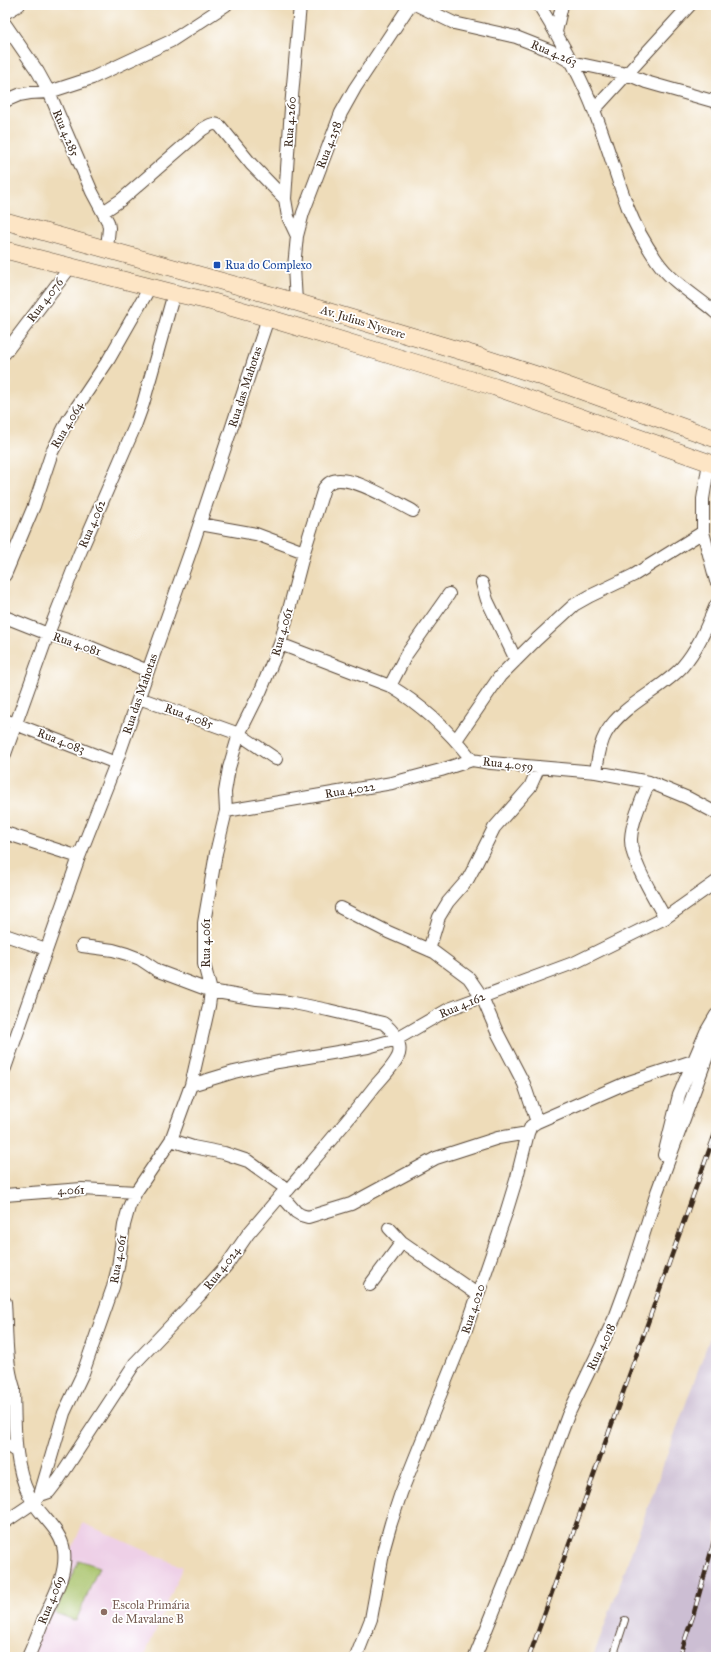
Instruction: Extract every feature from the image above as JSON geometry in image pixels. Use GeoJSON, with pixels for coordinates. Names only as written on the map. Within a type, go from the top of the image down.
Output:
{"type":"FeatureCollection","features":[{"type":"Feature","properties":{"kind":"main road","name":"Av. Julius Nyerere"},"geometry":{"type":"LineString","coordinates":[[5,221],[107,248],[296,302],[540,376],[716,439]]}},
{"type":"Feature","properties":{"kind":"main road","name":"Av. Julius Nyerere"},"geometry":{"type":"LineString","coordinates":[[5,250],[213,302],[268,318],[495,387],[712,463]]}},
{"type":"Feature","properties":{"kind":"street"},"geometry":{"type":"LineString","coordinates":[[5,13],[19,5]]}},
{"type":"Feature","properties":{"kind":"street"},"geometry":{"type":"LineString","coordinates":[[5,101],[19,95],[49,92],[92,78],[171,41],[226,5]]}},
{"type":"Feature","properties":{"kind":"street","name":"Rua 4.260"},"geometry":{"type":"LineString","coordinates":[[297,236],[288,217],[285,199],[300,5]]}},
{"type":"Feature","properties":{"kind":"street","name":"Rua 4.258"},"geometry":{"type":"LineString","coordinates":[[296,302],[294,267],[297,236],[302,213],[341,114],[354,88],[410,5]]}},
{"type":"Feature","properties":{"kind":"street","name":"Rua 4.263"},"geometry":{"type":"LineString","coordinates":[[417,5],[454,23],[516,37],[554,52],[571,62],[627,74],[646,82],[716,102]]}},
{"type":"Feature","properties":{"kind":"street"},"geometry":{"type":"LineString","coordinates":[[539,5],[556,32],[594,110],[628,209],[658,261],[669,275],[716,313]]}},
{"type":"Feature","properties":{"kind":"street"},"geometry":{"type":"LineString","coordinates":[[556,32],[562,5]]}},
{"type":"Feature","properties":{"kind":"street"},"geometry":{"type":"LineString","coordinates":[[594,110],[690,5]]}},
{"type":"Feature","properties":{"kind":"street","name":"Rua 4.285"},"geometry":{"type":"LineString","coordinates":[[5,24],[38,72],[49,92],[92,192],[104,212],[109,228],[107,248]]}},
{"type":"Feature","properties":{"kind":"street"},"geometry":{"type":"LineString","coordinates":[[104,212],[121,200],[203,129],[216,123],[251,164],[285,199]]}},
{"type":"Feature","properties":{"kind":"street","name":"Rua 4.076"},"geometry":{"type":"LineString","coordinates":[[5,353],[71,266]]}},
{"type":"Feature","properties":{"kind":"street","name":"Rua 4.064"},"geometry":{"type":"LineString","coordinates":[[5,575],[34,506],[52,452],[68,420],[109,359],[150,287]]}},
{"type":"Feature","properties":{"kind":"street","name":"Rua 4.062"},"geometry":{"type":"LineString","coordinates":[[5,754],[11,722],[48,634],[79,554],[135,426],[143,404],[174,293]]}},
{"type":"Feature","properties":{"kind":"street","name":"Rua das Mahotas"},"geometry":{"type":"LineString","coordinates":[[5,1068],[46,949],[139,698],[200,524],[268,318]]}},
{"type":"Feature","properties":{"kind":"street"},"geometry":{"type":"LineString","coordinates":[[712,463],[704,499],[702,532],[716,581]]}},
{"type":"Feature","properties":{"kind":"street","name":"Rua 4.061"},"geometry":{"type":"LineString","coordinates":[[37,1499],[64,1414],[83,1373],[113,1287],[118,1266],[124,1224],[136,1192],[171,1140],[191,1085],[211,991],[204,964],[204,923],[216,853],[226,811],[224,792],[229,768],[239,734],[261,690],[280,644],[304,552],[324,488],[331,481],[342,480],[372,489],[412,511]]}},
{"type":"Feature","properties":{"kind":"street"},"geometry":{"type":"LineString","coordinates":[[200,524],[256,534],[304,552]]}},
{"type":"Feature","properties":{"kind":"street"},"geometry":{"type":"LineString","coordinates":[[456,740],[500,676],[574,605],[634,575],[702,532]]}},
{"type":"Feature","properties":{"kind":"street"},"geometry":{"type":"LineString","coordinates":[[482,583],[487,600],[516,660]]}},
{"type":"Feature","properties":{"kind":"street"},"geometry":{"type":"LineString","coordinates":[[390,686],[406,655],[448,594]]}},
{"type":"Feature","properties":{"kind":"street"},"geometry":{"type":"LineString","coordinates":[[596,772],[598,754],[606,733],[624,712],[672,676],[682,666],[694,650],[705,631],[716,605]]}},
{"type":"Feature","properties":{"kind":"street","name":"Rua 4.081"},"geometry":{"type":"LineString","coordinates":[[5,617],[48,634],[90,647],[148,671]]}},
{"type":"Feature","properties":{"kind":"street","name":"Rua 4.059"},"geometry":{"type":"LineString","coordinates":[[280,644],[390,686],[428,714],[456,740],[472,760],[539,767],[568,768],[649,782],[688,798],[716,813]]}},
{"type":"Feature","properties":{"kind":"street","name":"Rua 4.085"},"geometry":{"type":"LineString","coordinates":[[139,698],[239,734],[276,759]]}},
{"type":"Feature","properties":{"kind":"street","name":"Rua 4.083"},"geometry":{"type":"LineString","coordinates":[[11,722],[116,763]]}},
{"type":"Feature","properties":{"kind":"street","name":"Rua 4.022"},"geometry":{"type":"LineString","coordinates":[[226,811],[392,783],[442,770],[472,760]]}},
{"type":"Feature","properties":{"kind":"street"},"geometry":{"type":"LineString","coordinates":[[428,950],[439,917],[448,902],[468,879],[476,866],[494,828],[530,787],[539,767]]}},
{"type":"Feature","properties":{"kind":"street"},"geometry":{"type":"LineString","coordinates":[[649,782],[635,820],[631,839],[634,854],[639,866],[665,918]]}},
{"type":"Feature","properties":{"kind":"street"},"geometry":{"type":"LineString","coordinates":[[5,833],[79,858]]}},
{"type":"Feature","properties":{"kind":"street","name":"Rua 4.162"},"geometry":{"type":"LineString","coordinates":[[191,1085],[234,1072],[278,1062],[368,1047],[396,1039],[449,1009],[576,962],[665,918],[716,882]]}},
{"type":"Feature","properties":{"kind":"street"},"geometry":{"type":"LineString","coordinates":[[341,908],[388,932],[441,956],[469,978],[482,996],[497,1032],[524,1084],[537,1122]]}},
{"type":"Feature","properties":{"kind":"street"},"geometry":{"type":"LineString","coordinates":[[5,935],[46,949]]}},
{"type":"Feature","properties":{"kind":"street"},"geometry":{"type":"LineString","coordinates":[[82,946],[113,950],[127,954],[140,959],[158,971],[211,991],[257,999],[289,1002],[374,1020],[389,1027],[396,1039]]}},
{"type":"Feature","properties":{"kind":"street"},"geometry":{"type":"LineString","coordinates":[[657,1192],[676,1106],[693,1061],[716,1015]]}},
{"type":"Feature","properties":{"kind":"street","name":"Rua 4.018"},"geometry":{"type":"LineString","coordinates":[[474,1657],[515,1559],[568,1414],[616,1315],[631,1274],[657,1192],[716,1032]]}},
{"type":"Feature","properties":{"kind":"street","name":"Rua 4.024"},"geometry":{"type":"LineString","coordinates":[[5,1522],[49,1492],[135,1362],[200,1296],[226,1266],[248,1234],[342,1128],[392,1065],[399,1053],[396,1039]]}},
{"type":"Feature","properties":{"kind":"street","name":"Rua 4.020"},"geometry":{"type":"LineString","coordinates":[[356,1657],[371,1619],[384,1548],[391,1522],[401,1493],[463,1338],[511,1199],[531,1126],[626,1083],[693,1061]]}},
{"type":"Feature","properties":{"kind":"street"},"geometry":{"type":"LineString","coordinates":[[171,1140],[193,1147],[224,1153],[248,1161],[284,1193],[296,1212],[308,1217],[351,1204],[436,1158],[498,1138],[528,1133]]}},
{"type":"Feature","properties":{"kind":"street","name":"4.061"},"geometry":{"type":"LineString","coordinates":[[5,1194],[82,1189],[136,1192]]}},
{"type":"Feature","properties":{"kind":"street"},"geometry":{"type":"LineString","coordinates":[[389,1228],[402,1242],[478,1294]]}},
{"type":"Feature","properties":{"kind":"street"},"geometry":{"type":"LineString","coordinates":[[370,1285],[402,1242]]}},
{"type":"Feature","properties":{"kind":"street","name":"Rua 4.069"},"geometry":{"type":"LineString","coordinates":[[5,1302],[7,1350],[14,1388],[17,1452],[22,1479],[37,1499],[44,1515],[61,1541],[64,1551],[64,1564],[60,1582],[28,1657]]}},
{"type":"Feature","properties":{"kind":"street"},"geometry":{"type":"LineString","coordinates":[[5,1444],[17,1452]]}},
{"type":"Feature","properties":{"kind":"lane"},"geometry":{"type":"LineString","coordinates":[[613,1657],[625,1620]]}},
{"type":"Feature","properties":{"kind":"shaded area"},"geometry":{"type":"Polygon","coordinates":[[[716,1321],[716,1657],[593,1657],[716,1321]]]}},
{"type":"Feature","properties":{"kind":"shaded area","name":"Escola Primária de Mavalane B"},"geometry":{"type":"Polygon","coordinates":[[[83,1523],[183,1567],[144,1657],[25,1657],[83,1523]]]}},
{"type":"Feature","properties":{"kind":"green space"},"geometry":{"type":"Polygon","coordinates":[[[79,1560],[99,1567],[76,1621],[55,1613],[79,1560]]]}},
{"type":"Feature","properties":{"kind":"railway"},"geometry":{"type":"LineString","coordinates":[[529,1657],[716,1131]]}},
{"type":"Feature","properties":{"kind":"railway"},"geometry":{"type":"LineString","coordinates":[[715,1247],[716,1270]]}},
{"type":"Feature","properties":{"kind":"railway"},"geometry":{"type":"LineString","coordinates":[[679,1657],[693,1616],[716,1534]]}},
{"type":"Feature","properties":{"kind":"place","name":"Rua do Complexo"},"geometry":{"type":"Point","coordinates":[217,265]}},
{"type":"Feature","properties":{"kind":"place","name":"Escola Primária de Mavalane B"},"geometry":{"type":"Point","coordinates":[104,1612]}}]}
